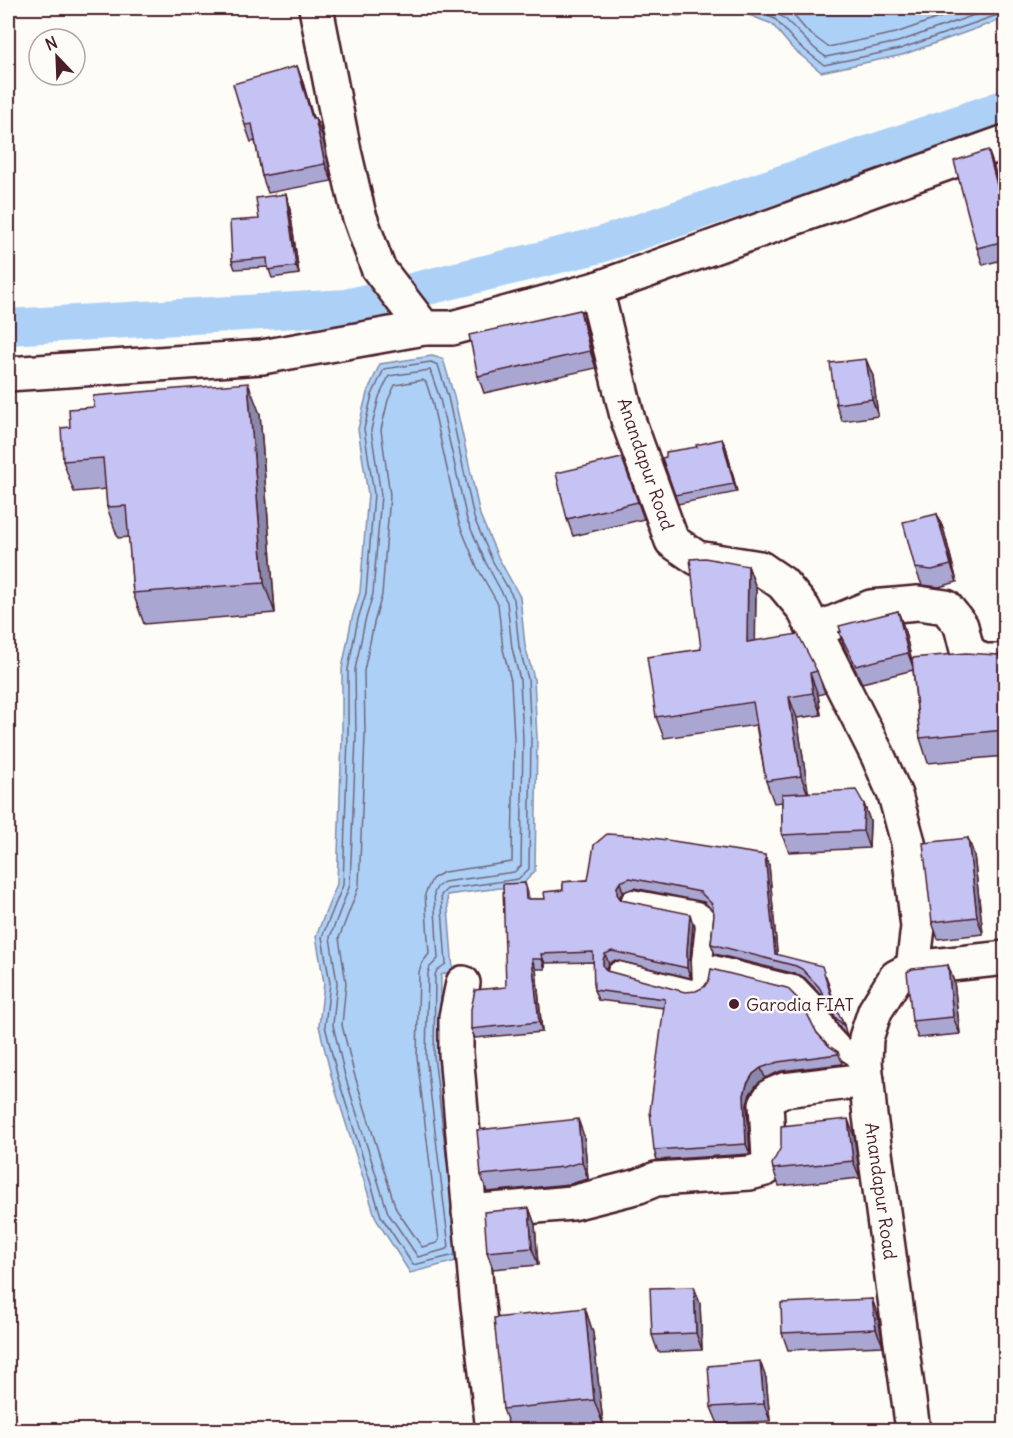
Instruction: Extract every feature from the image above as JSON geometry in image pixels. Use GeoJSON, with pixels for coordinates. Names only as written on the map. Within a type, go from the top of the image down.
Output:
{"type":"FeatureCollection","features":[{"type":"Feature","properties":{"kind":"street"},"geometry":{"type":"LineString","coordinates":[[316,8],[359,215],[378,268],[415,317]]}},
{"type":"Feature","properties":{"kind":"street"},"geometry":{"type":"LineString","coordinates":[[8,374],[262,357],[415,317],[452,328],[596,289],[1005,142]]}},
{"type":"Feature","properties":{"kind":"street","name":"Anandapur Road"},"geometry":{"type":"LineString","coordinates":[[596,289],[628,420],[672,541],[697,558],[760,568],[782,584],[803,608],[896,795],[908,842],[918,927],[913,968],[896,977],[875,1011],[866,1038],[866,1071],[913,1431]]}},
{"type":"Feature","properties":{"kind":"street"},"geometry":{"type":"LineString","coordinates":[[814,631],[871,608],[918,603],[946,607],[961,626],[967,650],[981,662],[1005,661]]}},
{"type":"Feature","properties":{"kind":"street"},"geometry":{"type":"LineString","coordinates":[[913,968],[1005,957]]}},
{"type":"Feature","properties":{"kind":"street"},"geometry":{"type":"LineString","coordinates":[[463,983],[456,1017],[456,1053],[477,1298],[493,1431]]}},
{"type":"Feature","properties":{"kind":"street"},"geometry":{"type":"LineString","coordinates":[[469,1212],[572,1203],[639,1186],[656,1179],[750,1173],[765,1169],[769,1158],[766,1104],[772,1095],[784,1090],[866,1071]]}},
{"type":"Feature","properties":{"kind":"lane"},"geometry":{"type":"LineString","coordinates":[[618,972],[691,990],[703,983],[702,961],[706,926],[704,917],[697,912],[632,900]]}},
{"type":"Feature","properties":{"kind":"lane"},"geometry":{"type":"LineString","coordinates":[[702,961],[709,965],[797,987],[814,1005],[830,1035],[866,1071]]}},
{"type":"Feature","properties":{"kind":"water"},"geometry":{"type":"Polygon","coordinates":[[[658,8],[1005,8],[1006,18],[902,55],[821,72],[792,48],[772,24],[734,9],[677,16],[658,8]]]}},
{"type":"Feature","properties":{"kind":"water"},"geometry":{"type":"Polygon","coordinates":[[[432,356],[443,359],[454,396],[480,515],[498,557],[520,597],[525,646],[534,678],[537,738],[535,871],[522,885],[447,895],[453,970],[441,975],[440,1056],[464,1259],[410,1273],[376,1219],[332,1079],[319,1026],[324,983],[316,936],[337,884],[342,669],[352,618],[360,592],[368,494],[358,429],[367,393],[380,364],[432,356]]]}},
{"type":"Feature","properties":{"kind":"building"},"geometry":{"type":"Polygon","coordinates":[[[297,66],[312,118],[315,118],[325,164],[262,176],[252,124],[245,125],[233,84],[297,66]]]}},
{"type":"Feature","properties":{"kind":"building"},"geometry":{"type":"Polygon","coordinates":[[[988,150],[1005,217],[1005,241],[977,248],[954,161],[988,150]]]}},
{"type":"Feature","properties":{"kind":"building"},"geometry":{"type":"Polygon","coordinates":[[[286,194],[296,266],[268,270],[267,258],[232,261],[230,221],[259,219],[256,198],[286,194]]]}},
{"type":"Feature","properties":{"kind":"building"},"geometry":{"type":"Polygon","coordinates":[[[580,310],[590,351],[478,376],[469,335],[580,310]]]}},
{"type":"Feature","properties":{"kind":"building"},"geometry":{"type":"Polygon","coordinates":[[[866,359],[872,399],[836,404],[830,363],[866,359]]]}},
{"type":"Feature","properties":{"kind":"building"},"geometry":{"type":"Polygon","coordinates":[[[248,383],[264,583],[133,593],[126,506],[107,507],[103,458],[63,461],[61,428],[70,427],[69,409],[94,407],[93,396],[248,383]]]}},
{"type":"Feature","properties":{"kind":"building"},"geometry":{"type":"Polygon","coordinates":[[[722,439],[734,484],[675,495],[662,458],[666,457],[666,452],[697,447],[696,445],[722,439]]]}},
{"type":"Feature","properties":{"kind":"building"},"geometry":{"type":"Polygon","coordinates":[[[622,458],[638,502],[567,519],[556,473],[622,458]]]}},
{"type":"Feature","properties":{"kind":"building"},"geometry":{"type":"Polygon","coordinates":[[[937,514],[951,565],[932,570],[915,568],[903,522],[937,514]]]}},
{"type":"Feature","properties":{"kind":"building"},"geometry":{"type":"Polygon","coordinates":[[[705,558],[748,566],[747,642],[798,634],[817,671],[810,673],[813,693],[789,697],[801,776],[766,781],[753,702],[656,717],[647,657],[701,649],[690,559],[705,558]]]}},
{"type":"Feature","properties":{"kind":"building"},"geometry":{"type":"Polygon","coordinates":[[[898,611],[908,653],[856,666],[839,632],[841,632],[839,626],[898,611]]]}},
{"type":"Feature","properties":{"kind":"building"},"geometry":{"type":"Polygon","coordinates":[[[966,653],[997,655],[1005,653],[1005,730],[920,738],[912,658],[966,653]]]}},
{"type":"Feature","properties":{"kind":"building"},"geometry":{"type":"Polygon","coordinates":[[[856,790],[864,804],[863,831],[782,835],[782,794],[856,790]]]}},
{"type":"Feature","properties":{"kind":"building","name":"Garodia FIAT"},"geometry":{"type":"Polygon","coordinates":[[[607,834],[640,836],[765,855],[775,954],[822,966],[834,1005],[844,1026],[836,1018],[819,987],[802,969],[711,944],[714,914],[712,904],[700,892],[630,878],[620,882],[617,887],[617,894],[621,900],[690,914],[687,968],[612,951],[605,954],[603,960],[603,966],[607,971],[685,992],[696,991],[704,987],[709,980],[711,969],[787,988],[801,1002],[817,1033],[838,1052],[838,1054],[778,1062],[761,1068],[753,1074],[744,1095],[746,1144],[654,1150],[650,1111],[665,999],[594,990],[593,952],[541,954],[542,959],[532,959],[539,1022],[471,1029],[471,1009],[475,990],[506,987],[503,884],[525,883],[526,899],[545,899],[544,892],[563,890],[563,882],[588,880],[594,845],[607,834]]]}},
{"type":"Feature","properties":{"kind":"building"},"geometry":{"type":"Polygon","coordinates":[[[968,838],[977,917],[932,922],[923,843],[968,838]]]}},
{"type":"Feature","properties":{"kind":"building"},"geometry":{"type":"Polygon","coordinates":[[[948,965],[953,1017],[912,1021],[907,972],[912,969],[948,965]]]}},
{"type":"Feature","properties":{"kind":"building"},"geometry":{"type":"Polygon","coordinates":[[[578,1119],[582,1162],[563,1167],[481,1175],[477,1130],[578,1119]]]}},
{"type":"Feature","properties":{"kind":"building"},"geometry":{"type":"Polygon","coordinates":[[[848,1119],[853,1161],[773,1169],[772,1164],[781,1147],[781,1126],[848,1119]]]}},
{"type":"Feature","properties":{"kind":"building"},"geometry":{"type":"Polygon","coordinates":[[[529,1208],[532,1248],[487,1252],[484,1212],[529,1208]]]}},
{"type":"Feature","properties":{"kind":"building"},"geometry":{"type":"Polygon","coordinates":[[[694,1287],[696,1333],[652,1335],[650,1288],[694,1287]]]}},
{"type":"Feature","properties":{"kind":"building"},"geometry":{"type":"Polygon","coordinates":[[[872,1299],[876,1329],[782,1333],[781,1303],[872,1299]]]}},
{"type":"Feature","properties":{"kind":"building"},"geometry":{"type":"Polygon","coordinates":[[[585,1308],[594,1400],[503,1409],[494,1318],[585,1308]]]}},
{"type":"Feature","properties":{"kind":"building"},"geometry":{"type":"Polygon","coordinates":[[[760,1361],[764,1404],[711,1407],[708,1366],[760,1361]]]}},
{"type":"Feature","properties":{"kind":"waterway"},"geometry":{"type":"LineString","coordinates":[[8,327],[346,307],[600,245],[1006,107]]}},
{"type":"Feature","properties":{"kind":"place","name":"Garodia FIAT"},"geometry":{"type":"Point","coordinates":[734,1004]}}]}
